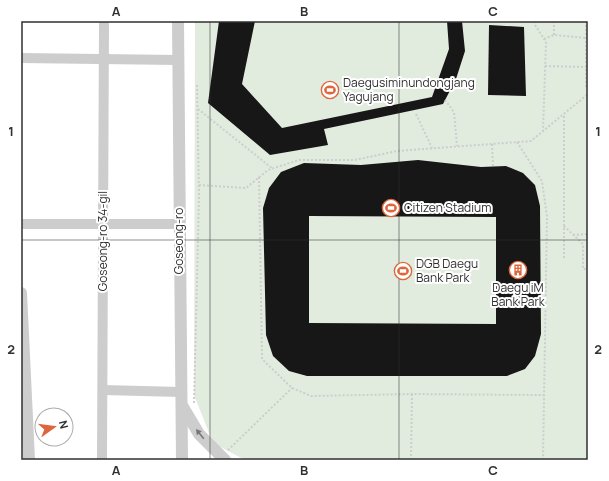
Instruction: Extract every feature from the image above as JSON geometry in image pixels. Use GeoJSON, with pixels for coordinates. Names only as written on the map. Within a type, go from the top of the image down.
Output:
{"type":"FeatureCollection","features":[{"type":"Feature","properties":{"kind":"street","name":"Goseong-ro 34-gil"},"geometry":{"type":"LineString","coordinates":[[102,460],[104,21]]}},
{"type":"Feature","properties":{"kind":"street","name":"Goseong-ro"},"geometry":{"type":"LineString","coordinates":[[178,21],[182,460]]}},
{"type":"Feature","properties":{"kind":"street"},"geometry":{"type":"LineString","coordinates":[[21,58],[178,60]]}},
{"type":"Feature","properties":{"kind":"street"},"geometry":{"type":"LineString","coordinates":[[21,224],[179,224]]}},
{"type":"Feature","properties":{"kind":"street"},"geometry":{"type":"LineString","coordinates":[[21,293],[29,460]]}},
{"type":"Feature","properties":{"kind":"street"},"geometry":{"type":"LineString","coordinates":[[103,390],[181,397],[190,420],[199,434],[225,456]]}},
{"type":"Feature","properties":{"kind":"path"},"geometry":{"type":"LineString","coordinates":[[535,21],[534,25],[546,42],[543,131]]}},
{"type":"Feature","properties":{"kind":"path"},"geometry":{"type":"LineString","coordinates":[[554,21],[554,35]]}},
{"type":"Feature","properties":{"kind":"path"},"geometry":{"type":"LineString","coordinates":[[586,21],[586,86],[588,86]]}},
{"type":"Feature","properties":{"kind":"path"},"geometry":{"type":"LineString","coordinates":[[544,38],[554,35],[586,38]]}},
{"type":"Feature","properties":{"kind":"path"},"geometry":{"type":"LineString","coordinates":[[545,66],[586,67]]}},
{"type":"Feature","properties":{"kind":"path"},"geometry":{"type":"LineString","coordinates":[[194,406],[199,185],[197,82]]}},
{"type":"Feature","properties":{"kind":"path"},"geometry":{"type":"LineString","coordinates":[[199,185],[246,188],[273,168],[299,160],[355,160],[397,151],[531,141],[588,94]]}},
{"type":"Feature","properties":{"kind":"path"},"geometry":{"type":"LineString","coordinates":[[445,100],[454,112],[457,146]]}},
{"type":"Feature","properties":{"kind":"path"},"geometry":{"type":"LineString","coordinates":[[198,109],[273,168]]}},
{"type":"Feature","properties":{"kind":"path"},"geometry":{"type":"LineString","coordinates":[[416,114],[432,148]]}},
{"type":"Feature","properties":{"kind":"path"},"geometry":{"type":"LineString","coordinates":[[564,115],[564,258]]}},
{"type":"Feature","properties":{"kind":"path"},"geometry":{"type":"LineString","coordinates":[[517,142],[542,181],[547,217],[543,460]]}},
{"type":"Feature","properties":{"kind":"path"},"geometry":{"type":"LineString","coordinates":[[492,144],[493,166]]}},
{"type":"Feature","properties":{"kind":"path"},"geometry":{"type":"LineString","coordinates":[[259,178],[262,359],[292,388],[311,396],[412,394],[544,395]]}},
{"type":"Feature","properties":{"kind":"path"},"geometry":{"type":"LineString","coordinates":[[564,226],[583,244],[583,269],[588,269]]}},
{"type":"Feature","properties":{"kind":"path"},"geometry":{"type":"LineString","coordinates":[[573,234],[588,234]]}},
{"type":"Feature","properties":{"kind":"path"},"geometry":{"type":"LineString","coordinates":[[225,456],[292,388]]}},
{"type":"Feature","properties":{"kind":"path"},"geometry":{"type":"LineString","coordinates":[[411,460],[412,394]]}},
{"type":"Feature","properties":{"kind":"shaded area","name":"Citizen Stadium"},"geometry":{"type":"Polygon","coordinates":[[[195,21],[588,21],[588,460],[245,460],[213,443],[194,395],[195,21]]]}},
{"type":"Feature","properties":{"kind":"building"},"geometry":{"type":"Polygon","coordinates":[[[219,21],[255,21],[242,84],[282,128],[432,97],[449,49],[447,21],[462,21],[465,51],[456,79],[443,104],[324,129],[328,145],[270,155],[208,103],[219,21]]]}},
{"type":"Feature","properties":{"kind":"building"},"geometry":{"type":"Polygon","coordinates":[[[489,25],[524,27],[526,96],[488,95],[489,25]]]}},
{"type":"Feature","properties":{"kind":"building","name":"DGB Daegu Bank Park"},"geometry":{"type":"Polygon","coordinates":[[[418,160],[481,167],[506,166],[523,173],[535,185],[540,206],[541,334],[535,356],[525,369],[507,376],[307,376],[289,371],[273,356],[266,335],[263,208],[269,188],[281,172],[304,163],[361,165],[418,160]],[[309,216],[309,323],[496,324],[496,217],[309,216]]]}},
{"type":"Feature","properties":{"kind":"place","name":"Daegusiminundongjang Yagujang"},"geometry":{"type":"Point","coordinates":[330,90]}},
{"type":"Feature","properties":{"kind":"place","name":"Citizen Stadium"},"geometry":{"type":"Point","coordinates":[391,208]}},
{"type":"Feature","properties":{"kind":"place","name":"Daegu iM Bank Park"},"geometry":{"type":"Point","coordinates":[518,270]}},
{"type":"Feature","properties":{"kind":"place","name":"DGB Daegu Bank Park"},"geometry":{"type":"Point","coordinates":[403,271]}}]}
